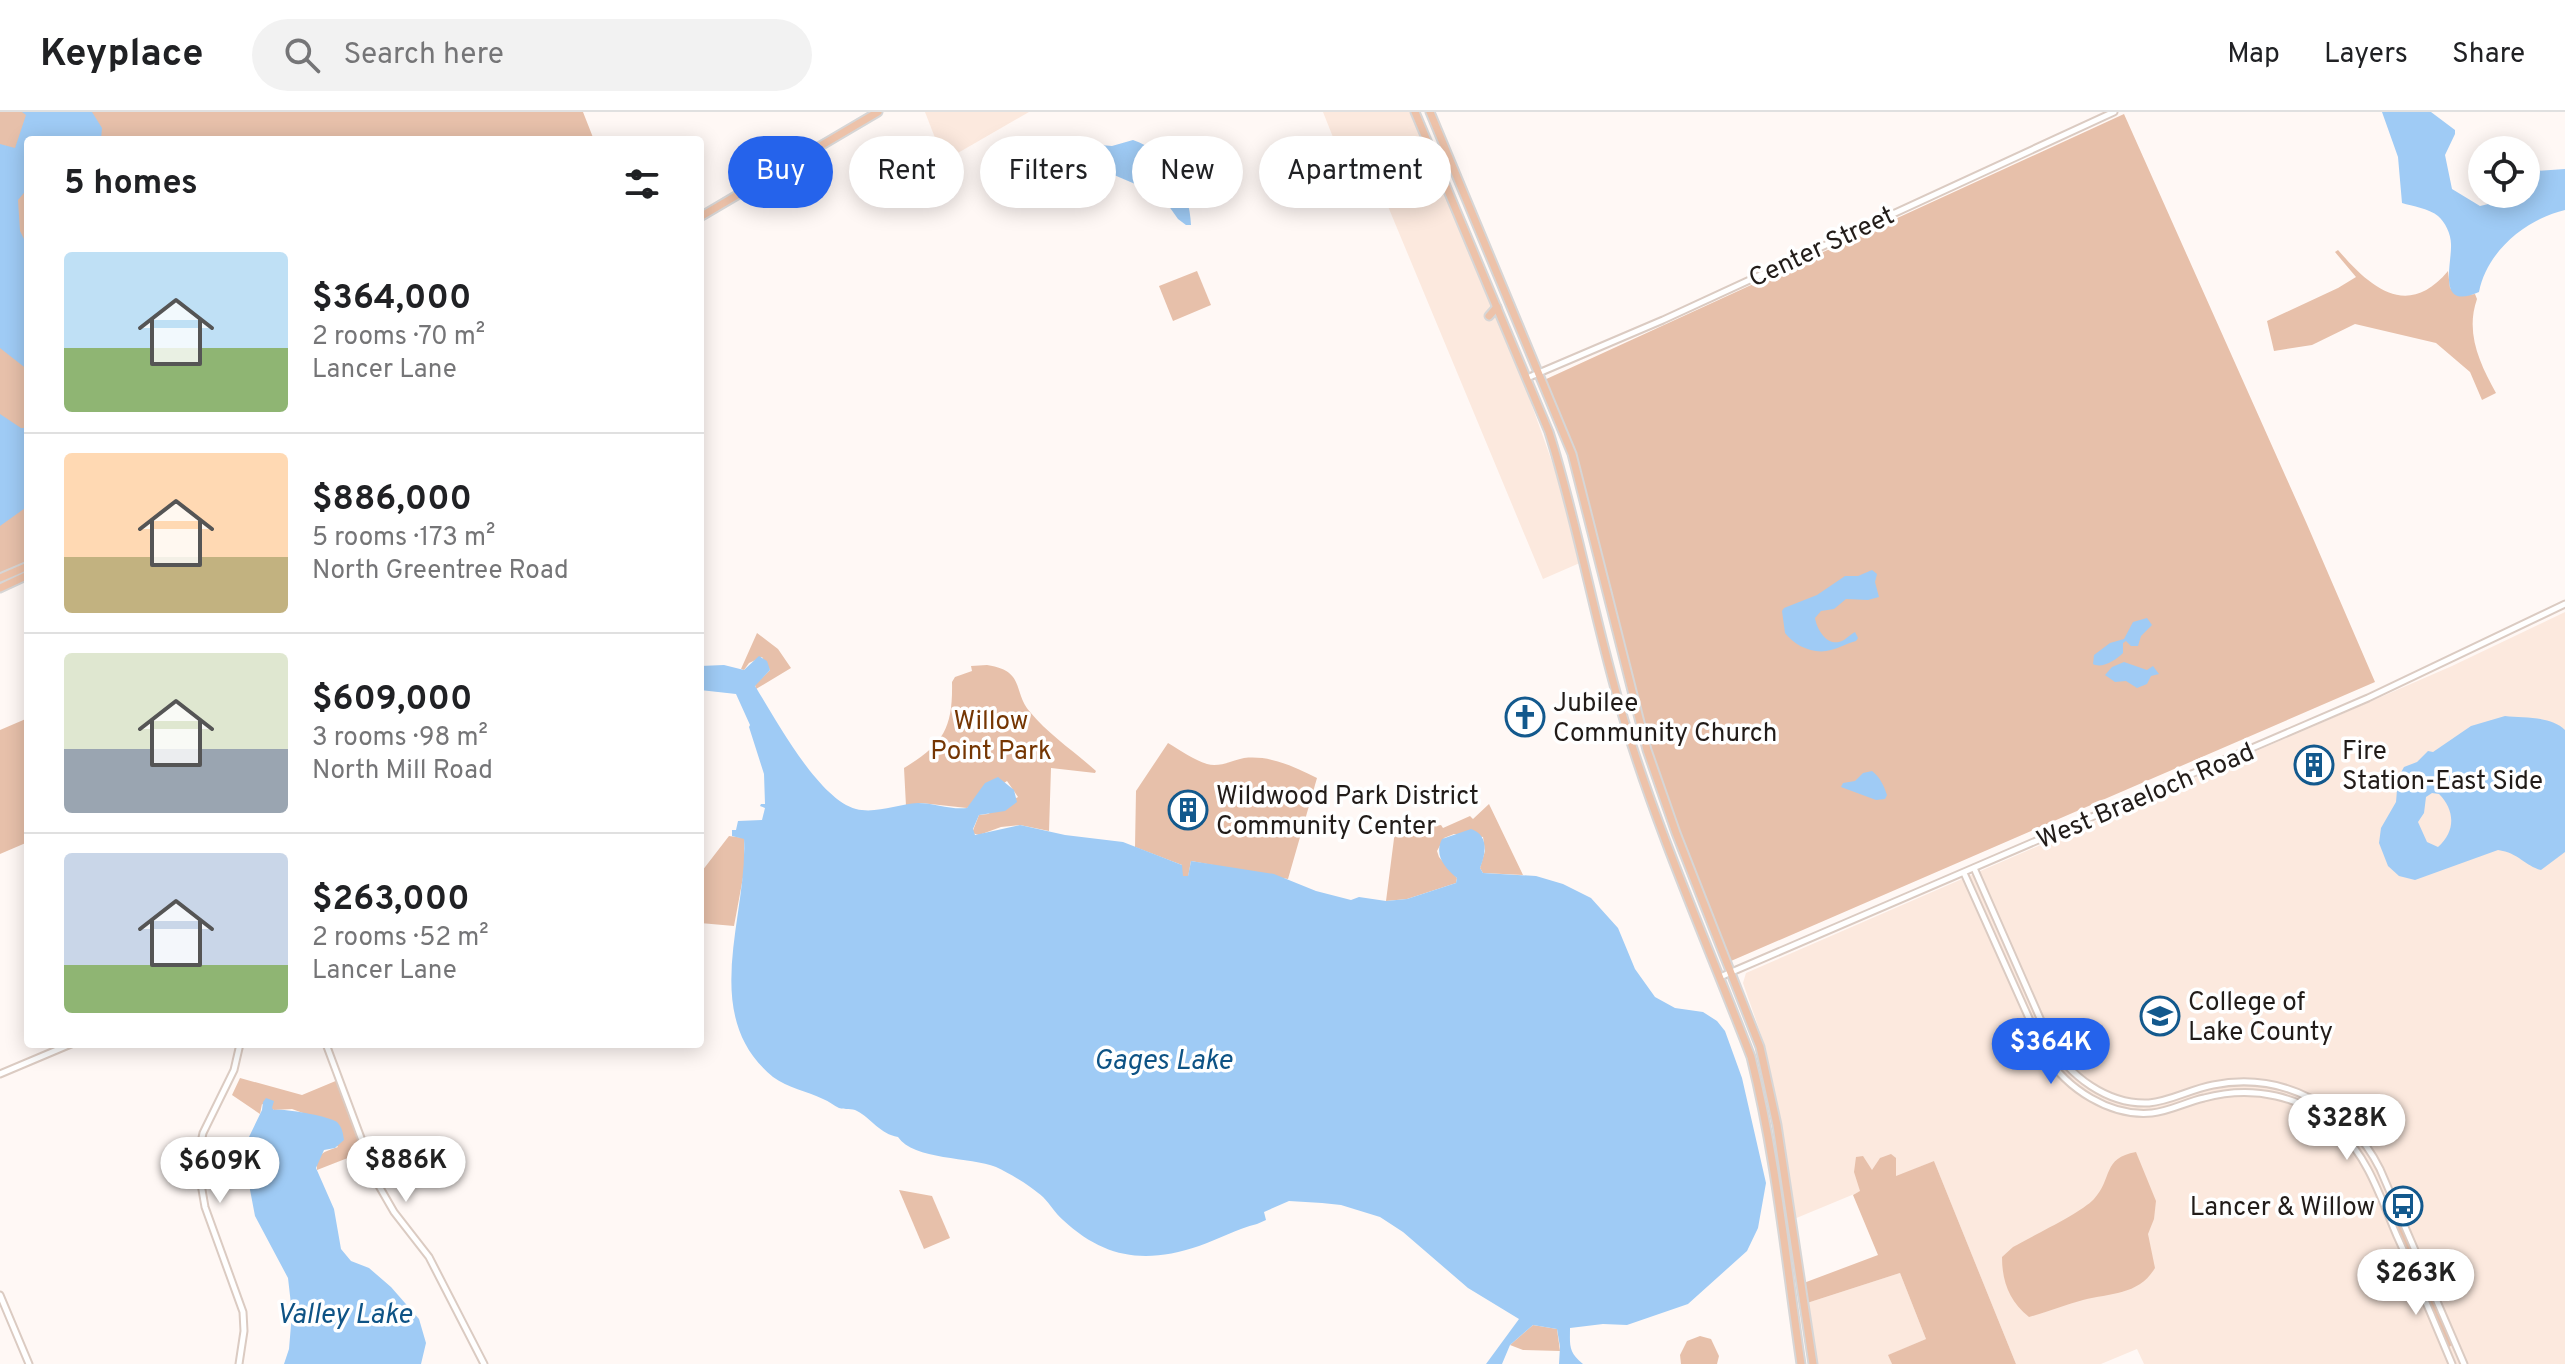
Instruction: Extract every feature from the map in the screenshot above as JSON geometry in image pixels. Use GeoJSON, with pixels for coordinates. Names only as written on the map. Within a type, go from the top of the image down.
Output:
{"type":"FeatureCollection","features":[{"type":"Feature","properties":{"kind":"main road"},"geometry":{"type":"LineString","coordinates":[[704,215],[878,112]]}},
{"type":"Feature","properties":{"kind":"main road"},"geometry":{"type":"LineString","coordinates":[[1415,112],[1549,432],[1566,485],[1623,717],[1647,792],[1751,1057],[1761,1097],[1801,1364]]}},
{"type":"Feature","properties":{"kind":"main road"},"geometry":{"type":"LineString","coordinates":[[1430,112],[1572,454],[1647,750],[1676,833],[1760,1047],[1770,1085],[1813,1364]]}},
{"type":"Feature","properties":{"kind":"main road"},"geometry":{"type":"LineString","coordinates":[[1490,291],[1503,286]]}},
{"type":"Feature","properties":{"kind":"main road"},"geometry":{"type":"LineString","coordinates":[[0,578],[24,568]]}},
{"type":"Feature","properties":{"kind":"main road"},"geometry":{"type":"LineString","coordinates":[[0,588],[24,577]]}},
{"type":"Feature","properties":{"kind":"street","name":"Center Street"},"geometry":{"type":"LineString","coordinates":[[1527,378],[1663,320],[2114,112]]}},
{"type":"Feature","properties":{"kind":"street","name":"West Braeloch Road"},"geometry":{"type":"LineString","coordinates":[[1720,977],[2381,692],[2565,604]]}},
{"type":"Feature","properties":{"kind":"street"},"geometry":{"type":"LineString","coordinates":[[1974,868],[2050,1041],[2065,1065],[2080,1078],[2110,1095],[2139,1103],[2160,1101],[2218,1084],[2244,1081],[2270,1084],[2314,1099],[2347,1123],[2380,1169],[2464,1364]]}},
{"type":"Feature","properties":{"kind":"street"},"geometry":{"type":"LineString","coordinates":[[1964,873],[2045,1054],[2080,1092],[2114,1108],[2144,1113],[2161,1112],[2227,1093],[2270,1094],[2306,1107],[2338,1129],[2369,1170],[2452,1364]]}},
{"type":"Feature","properties":{"kind":"street"},"geometry":{"type":"LineString","coordinates":[[0,1074],[62,1048]]}},
{"type":"Feature","properties":{"kind":"street"},"geometry":{"type":"LineString","coordinates":[[239,1048],[234,1070],[203,1133],[197,1161],[205,1207],[243,1312],[244,1331],[239,1364]]}},
{"type":"Feature","properties":{"kind":"street"},"geometry":{"type":"LineString","coordinates":[[327,1048],[379,1186],[394,1212],[429,1257],[484,1364]]}},
{"type":"Feature","properties":{"kind":"street"},"geometry":{"type":"LineString","coordinates":[[0,1295],[29,1364]]}},
{"type":"Feature","properties":{"kind":"shaded area"},"geometry":{"type":"Polygon","coordinates":[[[925,112],[1029,112],[987,136],[980,136],[980,140],[964,149],[964,136],[934,136],[925,112]]]}},
{"type":"Feature","properties":{"kind":"shaded area"},"geometry":{"type":"Polygon","coordinates":[[[1323,112],[1412,112],[1422,136],[1333,136],[1323,112]]]}},
{"type":"Feature","properties":{"kind":"shaded area"},"geometry":{"type":"Polygon","coordinates":[[[1451,206],[1520,372],[1561,487],[1582,562],[1543,579],[1389,208],[1451,206]]]}},
{"type":"Feature","properties":{"kind":"shaded area","name":"College of Lake County"},"geometry":{"type":"Polygon","coordinates":[[[2565,612],[2565,1364],[2144,1364],[2137,1349],[2101,1364],[2016,1364],[1934,1161],[1794,1219],[1766,1049],[1743,983],[1746,973],[2452,666],[2565,612]]]}},
{"type":"Feature","properties":{"kind":"shaded area"},"geometry":{"type":"Polygon","coordinates":[[[1900,1273],[1926,1339],[1889,1355],[1892,1364],[1813,1364],[1804,1304],[1900,1273]]]}},
{"type":"Feature","properties":{"kind":"green space"},"geometry":{"type":"Polygon","coordinates":[[[0,112],[583,112],[592,136],[24,136],[24,568],[0,578],[0,112]]]}},
{"type":"Feature","properties":{"kind":"green space"},"geometry":{"type":"Polygon","coordinates":[[[2124,114],[2375,682],[1731,961],[1659,784],[1635,705],[1612,592],[1582,478],[1542,381],[2124,114]]]}},
{"type":"Feature","properties":{"kind":"green space"},"geometry":{"type":"Polygon","coordinates":[[[2338,250],[2363,276],[2390,293],[2404,296],[2418,294],[2433,286],[2448,271],[2450,288],[2462,296],[2475,294],[2473,324],[2476,348],[2496,393],[2482,400],[2470,372],[2436,343],[2355,324],[2312,345],[2274,351],[2267,321],[2356,277],[2335,252],[2338,250]]]}},
{"type":"Feature","properties":{"kind":"green space"},"geometry":{"type":"Polygon","coordinates":[[[1197,271],[1211,305],[1173,321],[1159,286],[1197,271]]]}},
{"type":"Feature","properties":{"kind":"green space"},"geometry":{"type":"Polygon","coordinates":[[[757,633],[778,649],[791,668],[756,689],[755,685],[770,670],[762,657],[741,669],[757,633]]]}},
{"type":"Feature","properties":{"kind":"green space","name":"Willow Point Park"},"geometry":{"type":"Polygon","coordinates":[[[987,665],[1008,672],[1037,720],[1096,771],[1051,768],[1049,831],[1020,825],[1001,827],[979,835],[972,833],[979,815],[988,814],[1018,797],[1007,781],[967,808],[921,803],[906,806],[904,768],[928,751],[943,734],[948,724],[952,682],[955,677],[972,671],[971,666],[987,665]]]}},
{"type":"Feature","properties":{"kind":"green space"},"geometry":{"type":"Polygon","coordinates":[[[24,720],[24,844],[0,854],[0,730],[24,720]]]}},
{"type":"Feature","properties":{"kind":"green space"},"geometry":{"type":"Polygon","coordinates":[[[1168,743],[1207,764],[1264,758],[1317,778],[1288,879],[1191,861],[1188,877],[1182,876],[1182,865],[1135,847],[1136,791],[1168,743]]]}},
{"type":"Feature","properties":{"kind":"green space"},"geometry":{"type":"Polygon","coordinates":[[[1489,804],[1523,875],[1483,873],[1480,868],[1485,851],[1483,837],[1454,834],[1444,838],[1437,851],[1457,878],[1456,883],[1407,899],[1386,901],[1396,823],[1413,828],[1415,835],[1419,835],[1419,829],[1441,825],[1443,828],[1470,816],[1473,819],[1489,804]]]}},
{"type":"Feature","properties":{"kind":"green space"},"geometry":{"type":"Polygon","coordinates":[[[729,836],[744,838],[744,872],[734,926],[704,923],[704,868],[729,836]]]}},
{"type":"Feature","properties":{"kind":"green space"},"geometry":{"type":"Polygon","coordinates":[[[240,1078],[302,1095],[338,1080],[363,1152],[317,1170],[320,1156],[338,1147],[311,1116],[292,1109],[274,1110],[262,1104],[260,1114],[232,1095],[240,1078]]]}},
{"type":"Feature","properties":{"kind":"green space"},"geometry":{"type":"Polygon","coordinates":[[[2136,1152],[2156,1201],[2148,1234],[2155,1268],[2133,1288],[2029,1317],[2008,1290],[2002,1257],[2013,1247],[2088,1205],[2100,1191],[2113,1164],[2125,1155],[2136,1152]]]}},
{"type":"Feature","properties":{"kind":"green space"},"geometry":{"type":"Polygon","coordinates":[[[1891,1154],[1896,1158],[1896,1176],[1934,1161],[2016,1364],[1892,1364],[1888,1355],[1926,1339],[1900,1273],[1804,1304],[1801,1284],[1878,1255],[1853,1195],[1860,1191],[1854,1172],[1856,1157],[1863,1156],[1872,1170],[1880,1158],[1891,1154]]]}},
{"type":"Feature","properties":{"kind":"green space"},"geometry":{"type":"Polygon","coordinates":[[[899,1190],[932,1196],[950,1238],[924,1249],[899,1190]]]}},
{"type":"Feature","properties":{"kind":"green space"},"geometry":{"type":"Polygon","coordinates":[[[2394,1207],[2452,1345],[2449,1347],[2389,1209],[2394,1207]]]}},
{"type":"Feature","properties":{"kind":"green space"},"geometry":{"type":"Polygon","coordinates":[[[1533,1325],[1557,1329],[1560,1351],[1523,1350],[1510,1345],[1533,1325]]]}},
{"type":"Feature","properties":{"kind":"green space"},"geometry":{"type":"Polygon","coordinates":[[[1700,1336],[1711,1339],[1719,1356],[1717,1364],[1681,1364],[1680,1355],[1687,1341],[1700,1336]]]}},
{"type":"Feature","properties":{"kind":"water"},"geometry":{"type":"Polygon","coordinates":[[[22,112],[92,112],[102,128],[101,136],[24,136],[24,193],[18,200],[20,231],[24,239],[24,367],[0,348],[0,144],[15,148],[26,115],[22,112]]]}},
{"type":"Feature","properties":{"kind":"water"},"geometry":{"type":"Polygon","coordinates":[[[2382,112],[2431,112],[2455,130],[2445,155],[2452,189],[2468,199],[2468,208],[2540,208],[2540,171],[2565,169],[2565,210],[2536,221],[2510,239],[2490,263],[2479,292],[2457,295],[2449,283],[2449,232],[2435,214],[2402,203],[2398,157],[2382,112]]]}},
{"type":"Feature","properties":{"kind":"water"},"geometry":{"type":"Polygon","coordinates":[[[1132,140],[1132,183],[1116,176],[1116,145],[1132,140]]]}},
{"type":"Feature","properties":{"kind":"water"},"geometry":{"type":"Polygon","coordinates":[[[1170,208],[1189,208],[1191,225],[1178,219],[1170,208]]]}},
{"type":"Feature","properties":{"kind":"water"},"geometry":{"type":"Polygon","coordinates":[[[0,414],[24,428],[24,509],[0,526],[0,414]]]}},
{"type":"Feature","properties":{"kind":"water"},"geometry":{"type":"Polygon","coordinates":[[[1872,570],[1877,574],[1875,582],[1879,597],[1846,599],[1834,609],[1821,611],[1815,618],[1818,628],[1828,640],[1838,642],[1855,632],[1856,641],[1818,651],[1799,645],[1785,633],[1784,608],[1817,595],[1845,576],[1858,576],[1872,570]]]}},
{"type":"Feature","properties":{"kind":"water"},"geometry":{"type":"Polygon","coordinates":[[[2147,618],[2152,625],[2141,636],[2138,646],[2131,646],[2126,641],[2123,643],[2123,653],[2117,658],[2105,665],[2093,664],[2094,655],[2110,643],[2124,639],[2133,622],[2147,618]]]}},
{"type":"Feature","properties":{"kind":"water","name":"Gages Lake"},"geometry":{"type":"Polygon","coordinates":[[[759,656],[767,661],[770,670],[755,686],[813,774],[827,790],[856,809],[879,810],[918,803],[967,808],[985,783],[998,777],[1014,790],[1017,802],[1005,811],[979,815],[973,829],[975,835],[1020,825],[1065,835],[1123,842],[1182,865],[1183,876],[1188,876],[1191,861],[1274,874],[1316,891],[1351,900],[1359,897],[1386,901],[1407,899],[1456,883],[1457,878],[1442,860],[1440,845],[1442,839],[1471,829],[1483,840],[1485,851],[1480,868],[1483,873],[1536,876],[1563,884],[1591,898],[1618,928],[1635,969],[1655,997],[1675,1008],[1703,1012],[1725,1031],[1742,1078],[1766,1183],[1758,1228],[1747,1251],[1688,1304],[1627,1325],[1570,1328],[1572,1352],[1583,1364],[1559,1364],[1557,1329],[1533,1325],[1510,1345],[1502,1364],[1486,1364],[1519,1319],[1468,1288],[1403,1232],[1380,1217],[1341,1205],[1289,1201],[1264,1212],[1266,1220],[1199,1246],[1161,1255],[1127,1254],[1095,1243],[1079,1233],[1038,1193],[996,1167],[916,1150],[881,1130],[857,1111],[839,1108],[779,1081],[750,1052],[737,1025],[732,995],[744,839],[732,836],[732,830],[736,830],[738,821],[762,820],[765,808],[760,806],[765,804],[764,774],[750,725],[736,694],[704,690],[704,666],[724,665],[744,670],[759,656]]]}},
{"type":"Feature","properties":{"kind":"water"},"geometry":{"type":"Polygon","coordinates":[[[2124,662],[2147,670],[2153,666],[2159,674],[2151,676],[2147,684],[2137,688],[2126,681],[2115,682],[2105,675],[2112,667],[2124,662]]]}},
{"type":"Feature","properties":{"kind":"water"},"geometry":{"type":"Polygon","coordinates":[[[2505,716],[2545,720],[2565,730],[2565,852],[2541,870],[2498,850],[2415,880],[2399,876],[2388,866],[2379,843],[2381,828],[2396,802],[2398,778],[2404,767],[2417,762],[2428,751],[2433,752],[2471,726],[2505,716]],[[2432,793],[2426,797],[2424,813],[2418,822],[2427,842],[2438,847],[2448,834],[2451,820],[2448,807],[2439,794],[2432,793]]]}},
{"type":"Feature","properties":{"kind":"water"},"geometry":{"type":"Polygon","coordinates":[[[1872,771],[1883,785],[1887,795],[1885,799],[1876,800],[1841,787],[1843,783],[1855,781],[1863,773],[1872,771]]]}},
{"type":"Feature","properties":{"kind":"water","name":"Valley Lake"},"geometry":{"type":"Polygon","coordinates":[[[266,1098],[274,1101],[274,1110],[316,1115],[340,1126],[344,1140],[335,1148],[324,1150],[316,1168],[334,1209],[341,1249],[351,1261],[369,1268],[391,1287],[419,1319],[426,1343],[421,1364],[284,1364],[289,1349],[292,1313],[288,1278],[255,1216],[247,1174],[248,1139],[266,1098]]]}},
{"type":"Feature","properties":{"kind":"place","name":"Jubilee Community Church"},"geometry":{"type":"Point","coordinates":[1525,717]}},
{"type":"Feature","properties":{"kind":"place","name":"Fire Station-East Side"},"geometry":{"type":"Point","coordinates":[2314,765]}},
{"type":"Feature","properties":{"kind":"place","name":"Wildwood Park District Community Center"},"geometry":{"type":"Point","coordinates":[1188,810]}},
{"type":"Feature","properties":{"kind":"place","name":"College of Lake County"},"geometry":{"type":"Point","coordinates":[2160,1016]}},
{"type":"Feature","properties":{"kind":"place","name":"Lancer & Willow"},"geometry":{"type":"Point","coordinates":[2403,1206]}}]}
